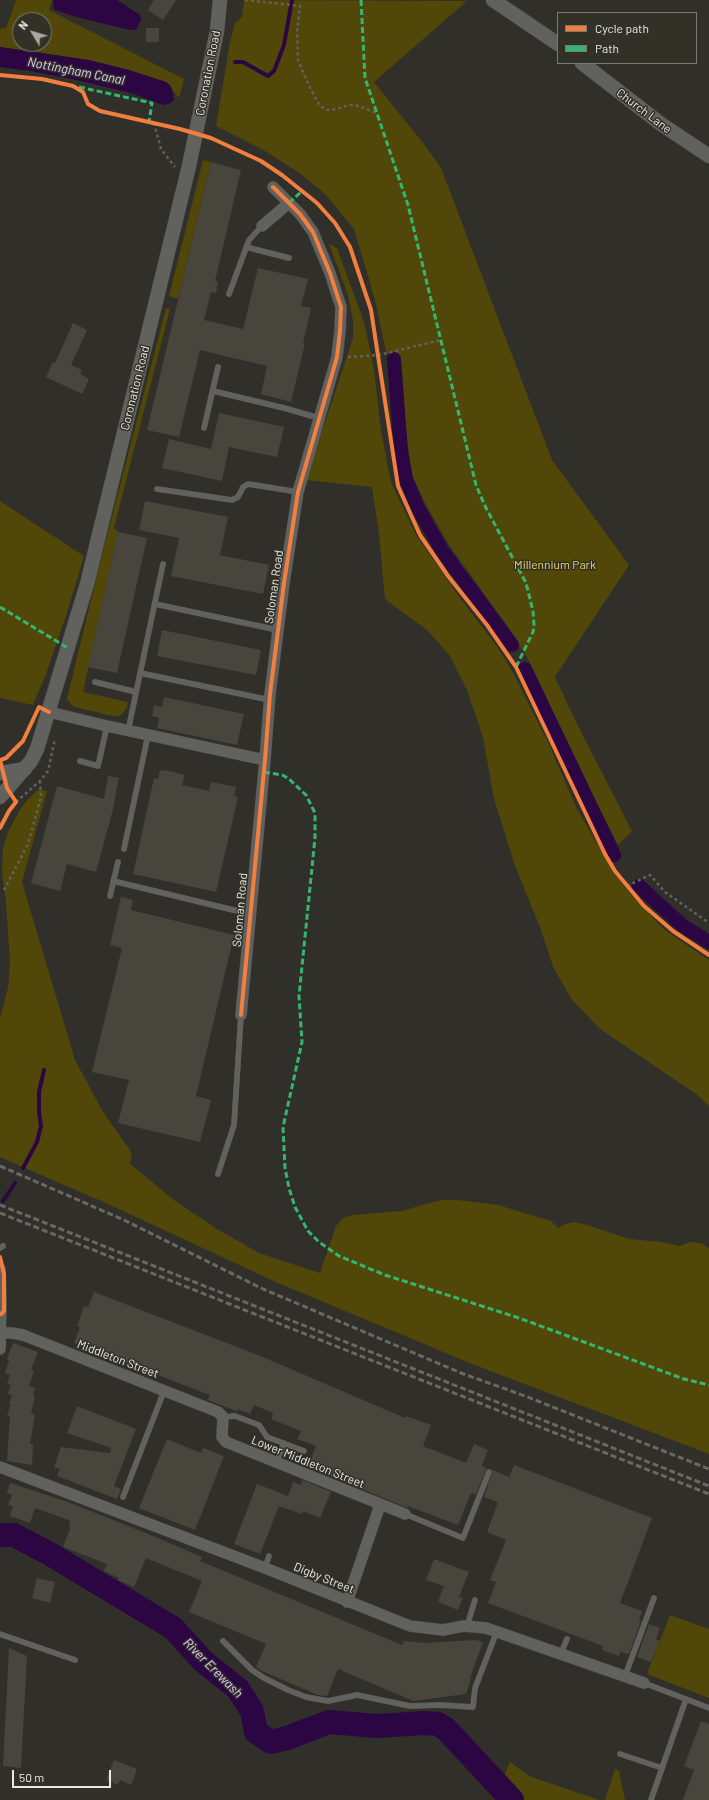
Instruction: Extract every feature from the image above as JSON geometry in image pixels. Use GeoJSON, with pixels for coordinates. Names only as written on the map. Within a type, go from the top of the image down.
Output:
{"type":"FeatureCollection","features":[{"type":"Feature","properties":{"kind":"street","name":"Coronation Road"},"geometry":{"type":"LineString","coordinates":[[4,792],[24,769],[37,749],[86,584],[189,166],[217,31],[220,0]]}},
{"type":"Feature","properties":{"kind":"street"},"geometry":{"type":"LineString","coordinates":[[493,0],[557,43]]}},
{"type":"Feature","properties":{"kind":"street","name":"Church Lane"},"geometry":{"type":"LineString","coordinates":[[583,64],[661,124],[709,156]]}},
{"type":"Feature","properties":{"kind":"street","name":"Soloman Road"},"geometry":{"type":"LineString","coordinates":[[241,1015],[270,700],[278,630],[298,492],[337,358],[339,343],[340,307],[332,280],[313,232],[290,203],[273,188]]}},
{"type":"Feature","properties":{"kind":"street"},"geometry":{"type":"LineString","coordinates":[[262,226],[290,203]]}},
{"type":"Feature","properties":{"kind":"street"},"geometry":{"type":"LineString","coordinates":[[49,712],[128,731],[265,760]]}},
{"type":"Feature","properties":{"kind":"street"},"geometry":{"type":"LineString","coordinates":[[0,773],[24,769]]}},
{"type":"Feature","properties":{"kind":"street"},"geometry":{"type":"LineString","coordinates":[[0,1269],[0,1349]]}},
{"type":"Feature","properties":{"kind":"street","name":"Middleton Street"},"geometry":{"type":"LineString","coordinates":[[1,1333],[12,1332],[23,1335],[218,1412],[223,1417]]}},
{"type":"Feature","properties":{"kind":"street","name":"Lower Middleton Street"},"geometry":{"type":"LineString","coordinates":[[223,1417],[223,1440],[276,1463],[405,1514]]}},
{"type":"Feature","properties":{"kind":"street","name":"Digby Street"},"geometry":{"type":"LineString","coordinates":[[0,1467],[265,1568],[347,1602],[387,1613],[410,1626],[443,1630],[467,1626],[486,1628],[562,1653],[644,1683]]}},
{"type":"Feature","properties":{"kind":"street"},"geometry":{"type":"LineString","coordinates":[[347,1602],[372,1540],[380,1505]]}},
{"type":"Feature","properties":{"kind":"lane"},"geometry":{"type":"LineString","coordinates":[[229,294],[249,240],[262,226]]}},
{"type":"Feature","properties":{"kind":"lane"},"geometry":{"type":"LineString","coordinates":[[246,247],[289,258]]}},
{"type":"Feature","properties":{"kind":"lane"},"geometry":{"type":"LineString","coordinates":[[204,428],[218,367]]}},
{"type":"Feature","properties":{"kind":"lane"},"geometry":{"type":"LineString","coordinates":[[213,392],[284,408],[319,418]]}},
{"type":"Feature","properties":{"kind":"lane"},"geometry":{"type":"LineString","coordinates":[[157,489],[232,500],[238,496],[243,487],[248,484],[298,492]]}},
{"type":"Feature","properties":{"kind":"lane"},"geometry":{"type":"LineString","coordinates":[[128,731],[163,564]]}},
{"type":"Feature","properties":{"kind":"lane"},"geometry":{"type":"LineString","coordinates":[[155,604],[278,630]]}},
{"type":"Feature","properties":{"kind":"lane"},"geometry":{"type":"LineString","coordinates":[[140,673],[270,700]]}},
{"type":"Feature","properties":{"kind":"lane"},"geometry":{"type":"LineString","coordinates":[[95,682],[136,692]]}},
{"type":"Feature","properties":{"kind":"lane"},"geometry":{"type":"LineString","coordinates":[[80,761],[98,766],[107,726]]}},
{"type":"Feature","properties":{"kind":"lane"},"geometry":{"type":"LineString","coordinates":[[124,849],[148,735]]}},
{"type":"Feature","properties":{"kind":"lane"},"geometry":{"type":"LineString","coordinates":[[110,896],[118,862]]}},
{"type":"Feature","properties":{"kind":"lane"},"geometry":{"type":"LineString","coordinates":[[114,881],[250,914]]}},
{"type":"Feature","properties":{"kind":"lane"},"geometry":{"type":"LineString","coordinates":[[218,1174],[234,1125],[241,1015]]}},
{"type":"Feature","properties":{"kind":"lane"},"geometry":{"type":"LineString","coordinates":[[123,1498],[164,1390]]}},
{"type":"Feature","properties":{"kind":"lane"},"geometry":{"type":"LineString","coordinates":[[223,1417],[235,1416],[259,1424],[267,1437],[304,1451]]}},
{"type":"Feature","properties":{"kind":"lane"},"geometry":{"type":"LineString","coordinates":[[276,1463],[284,1443]]}},
{"type":"Feature","properties":{"kind":"lane"},"geometry":{"type":"LineString","coordinates":[[405,1514],[463,1538],[489,1472]]}},
{"type":"Feature","properties":{"kind":"lane"},"geometry":{"type":"LineString","coordinates":[[265,1568],[269,1556]]}},
{"type":"Feature","properties":{"kind":"lane"},"geometry":{"type":"LineString","coordinates":[[625,1676],[654,1598]]}},
{"type":"Feature","properties":{"kind":"lane"},"geometry":{"type":"LineString","coordinates":[[467,1626],[475,1600]]}},
{"type":"Feature","properties":{"kind":"lane"},"geometry":{"type":"LineString","coordinates":[[223,1641],[252,1670],[288,1690],[306,1697],[328,1701],[357,1695],[410,1706],[440,1705],[473,1707],[475,1688],[497,1631]]}},
{"type":"Feature","properties":{"kind":"lane"},"geometry":{"type":"LineString","coordinates":[[0,1634],[75,1660]]}},
{"type":"Feature","properties":{"kind":"lane"},"geometry":{"type":"LineString","coordinates":[[562,1653],[567,1639]]}},
{"type":"Feature","properties":{"kind":"lane"},"geometry":{"type":"LineString","coordinates":[[644,1683],[709,1708]]}},
{"type":"Feature","properties":{"kind":"lane"},"geometry":{"type":"LineString","coordinates":[[651,1800],[686,1699]]}},
{"type":"Feature","properties":{"kind":"lane"},"geometry":{"type":"LineString","coordinates":[[620,1754],[662,1768]]}},
{"type":"Feature","properties":{"kind":"path"},"geometry":{"type":"LineString","coordinates":[[245,0],[300,6],[297,32],[298,60],[309,86],[320,106],[327,110],[337,109],[348,105],[359,106],[376,113]]}},
{"type":"Feature","properties":{"kind":"path"},"geometry":{"type":"LineString","coordinates":[[0,75],[42,79],[73,86],[83,92],[88,104],[100,111],[180,129],[211,138],[261,161],[302,191]]}},
{"type":"Feature","properties":{"kind":"path"},"geometry":{"type":"LineString","coordinates":[[154,123],[161,149],[176,169]]}},
{"type":"Feature","properties":{"kind":"path"},"geometry":{"type":"LineString","coordinates":[[337,358],[379,355],[441,340]]}},
{"type":"Feature","properties":{"kind":"path"},"geometry":{"type":"LineString","coordinates":[[4,890],[28,844],[41,797],[40,781]]}},
{"type":"Feature","properties":{"kind":"path"},"geometry":{"type":"LineString","coordinates":[[4,792],[16,802],[12,807]]}},
{"type":"Feature","properties":{"kind":"path"},"geometry":{"type":"LineString","coordinates":[[627,886],[650,875],[665,892],[709,923]]}},
{"type":"Feature","properties":{"kind":"green space"},"geometry":{"type":"Polygon","coordinates":[[[16,0],[52,0],[49,10],[184,79],[179,98],[166,82],[129,70],[89,60],[34,52],[52,52],[52,12],[12,12],[12,49],[0,47],[0,29],[6,28],[16,0]]]}},
{"type":"Feature","properties":{"kind":"green space","name":"Millennium Park"},"geometry":{"type":"Polygon","coordinates":[[[244,0],[467,1],[374,82],[424,144],[441,168],[552,460],[629,565],[555,677],[577,724],[632,831],[618,845],[565,741],[528,659],[506,624],[449,545],[424,501],[411,473],[399,364],[386,352],[375,300],[354,229],[325,194],[298,172],[265,151],[216,126],[230,42],[235,23],[242,17],[244,0]]]}},
{"type":"Feature","properties":{"kind":"green space"},"geometry":{"type":"Polygon","coordinates":[[[203,160],[211,162],[178,299],[169,296],[203,160]]]}},
{"type":"Feature","properties":{"kind":"green space"},"geometry":{"type":"Polygon","coordinates":[[[329,244],[337,248],[364,322],[374,369],[381,431],[391,482],[416,535],[463,602],[496,645],[512,671],[548,742],[576,807],[614,873],[633,897],[665,930],[709,960],[709,1106],[696,1094],[600,1029],[572,1000],[554,969],[540,927],[515,866],[494,799],[483,737],[467,690],[450,656],[428,631],[385,599],[379,534],[372,487],[306,480],[353,338],[353,321],[348,295],[329,244]]]}},
{"type":"Feature","properties":{"kind":"green space"},"geometry":{"type":"Polygon","coordinates":[[[166,308],[170,309],[114,528],[118,532],[83,692],[128,702],[127,708],[122,714],[113,716],[75,707],[67,699],[101,559],[166,308]]]}},
{"type":"Feature","properties":{"kind":"green space"},"geometry":{"type":"Polygon","coordinates":[[[0,501],[84,556],[66,616],[46,674],[33,705],[0,698],[0,501]]]}},
{"type":"Feature","properties":{"kind":"green space"},"geometry":{"type":"Polygon","coordinates":[[[39,789],[47,791],[22,882],[75,1060],[103,1112],[130,1150],[132,1158],[129,1163],[174,1200],[217,1229],[259,1253],[320,1273],[336,1226],[343,1218],[353,1215],[402,1211],[443,1200],[458,1200],[498,1205],[551,1221],[558,1228],[565,1224],[574,1222],[630,1239],[661,1242],[680,1246],[690,1242],[701,1243],[709,1248],[709,1454],[472,1364],[278,1283],[108,1204],[0,1157],[0,1018],[8,988],[10,964],[6,900],[2,874],[3,849],[8,832],[20,810],[27,800],[39,789]]]}},
{"type":"Feature","properties":{"kind":"green space"},"geometry":{"type":"Polygon","coordinates":[[[670,1615],[709,1629],[709,1698],[647,1674],[670,1615]]]}},
{"type":"Feature","properties":{"kind":"green space"},"geometry":{"type":"Polygon","coordinates":[[[510,1762],[529,1776],[599,1800],[523,1800],[503,1779],[510,1762]]]}},
{"type":"Feature","properties":{"kind":"green space"},"geometry":{"type":"Polygon","coordinates":[[[615,1769],[619,1771],[625,1800],[605,1800],[615,1769]]]}},
{"type":"Feature","properties":{"kind":"water"},"geometry":{"type":"Polygon","coordinates":[[[53,0],[117,0],[140,15],[141,20],[136,30],[130,30],[55,10],[53,0]]]}},
{"type":"Feature","properties":{"kind":"water"},"geometry":{"type":"Polygon","coordinates":[[[0,47],[12,49],[12,52],[34,52],[89,60],[129,70],[166,82],[170,85],[174,100],[171,103],[163,105],[131,93],[72,79],[0,67],[0,47]]]}},
{"type":"Feature","properties":{"kind":"building"},"geometry":{"type":"Polygon","coordinates":[[[154,0],[176,0],[163,20],[148,10],[154,0]]]}},
{"type":"Feature","properties":{"kind":"building"},"geometry":{"type":"Polygon","coordinates":[[[146,28],[159,28],[159,42],[146,42],[146,28]]]}},
{"type":"Feature","properties":{"kind":"building"},"geometry":{"type":"Polygon","coordinates":[[[211,162],[241,170],[215,281],[218,282],[216,293],[211,292],[204,320],[243,329],[258,268],[308,279],[301,306],[311,308],[303,343],[305,343],[291,402],[261,394],[267,366],[200,350],[179,437],[147,430],[211,162]]]}},
{"type":"Feature","properties":{"kind":"building"},"geometry":{"type":"Polygon","coordinates":[[[73,323],[87,330],[71,365],[82,370],[80,374],[89,379],[82,394],[46,377],[53,362],[55,363],[73,323]]]}},
{"type":"Feature","properties":{"kind":"building"},"geometry":{"type":"Polygon","coordinates":[[[219,413],[284,427],[277,457],[229,447],[222,481],[162,468],[169,439],[211,449],[219,413]]]}},
{"type":"Feature","properties":{"kind":"building"},"geometry":{"type":"Polygon","coordinates":[[[145,501],[228,517],[220,555],[269,565],[263,594],[171,576],[179,538],[139,530],[145,501]]]}},
{"type":"Feature","properties":{"kind":"building"},"geometry":{"type":"Polygon","coordinates":[[[118,532],[147,538],[117,673],[88,667],[118,532]]]}},
{"type":"Feature","properties":{"kind":"building"},"geometry":{"type":"Polygon","coordinates":[[[162,630],[261,650],[256,675],[157,656],[162,630]]]}},
{"type":"Feature","properties":{"kind":"building"},"geometry":{"type":"Polygon","coordinates":[[[164,697],[244,714],[237,745],[157,728],[159,718],[152,716],[154,705],[162,707],[164,697]]]}},
{"type":"Feature","properties":{"kind":"building"},"geometry":{"type":"Polygon","coordinates":[[[160,770],[185,775],[182,785],[209,791],[211,782],[236,787],[234,796],[238,797],[216,892],[133,874],[154,778],[158,779],[160,770]]]}},
{"type":"Feature","properties":{"kind":"building"},"geometry":{"type":"Polygon","coordinates":[[[108,776],[119,778],[115,802],[96,872],[67,864],[60,891],[31,883],[57,786],[104,799],[108,776]]]}},
{"type":"Feature","properties":{"kind":"building"},"geometry":{"type":"Polygon","coordinates":[[[121,897],[133,900],[131,910],[234,935],[196,1096],[211,1100],[200,1142],[118,1123],[129,1080],[92,1072],[122,948],[110,945],[121,897]]]}},
{"type":"Feature","properties":{"kind":"building"},"geometry":{"type":"Polygon","coordinates":[[[94,1292],[258,1355],[405,1418],[406,1416],[431,1425],[423,1446],[466,1463],[474,1444],[488,1450],[482,1466],[487,1468],[476,1494],[471,1493],[458,1525],[408,1506],[408,1508],[308,1467],[316,1446],[297,1439],[301,1431],[271,1419],[273,1413],[254,1405],[250,1414],[237,1409],[236,1411],[208,1400],[210,1395],[74,1343],[80,1327],[77,1326],[84,1306],[88,1308],[94,1292]]]}},
{"type":"Feature","properties":{"kind":"building"},"geometry":{"type":"Polygon","coordinates":[[[13,1343],[38,1352],[31,1370],[34,1371],[29,1386],[35,1388],[33,1396],[35,1397],[31,1413],[35,1415],[30,1444],[33,1444],[32,1465],[7,1461],[10,1416],[7,1416],[12,1395],[8,1394],[11,1385],[7,1384],[10,1375],[5,1373],[9,1360],[7,1359],[13,1343]]]}},
{"type":"Feature","properties":{"kind":"building"},"geometry":{"type":"Polygon","coordinates":[[[77,1406],[136,1429],[114,1486],[121,1489],[117,1499],[57,1476],[60,1469],[54,1467],[61,1447],[110,1453],[111,1448],[67,1433],[77,1406]]]}},
{"type":"Feature","properties":{"kind":"building"},"geometry":{"type":"Polygon","coordinates":[[[167,1439],[201,1453],[203,1448],[224,1456],[195,1530],[139,1508],[167,1439]]]}},
{"type":"Feature","properties":{"kind":"building"},"geometry":{"type":"Polygon","coordinates":[[[514,1465],[652,1518],[620,1603],[642,1611],[639,1620],[641,1621],[629,1654],[620,1652],[619,1656],[602,1650],[603,1646],[488,1603],[496,1582],[490,1580],[506,1540],[487,1532],[498,1502],[484,1497],[493,1470],[509,1477],[514,1465]]]}},
{"type":"Feature","properties":{"kind":"building"},"geometry":{"type":"Polygon","coordinates":[[[303,1480],[331,1492],[320,1518],[303,1511],[302,1514],[279,1506],[260,1554],[234,1544],[257,1484],[288,1496],[293,1482],[301,1485],[303,1480]]]}},
{"type":"Feature","properties":{"kind":"building"},"geometry":{"type":"Polygon","coordinates":[[[10,1483],[68,1502],[158,1538],[202,1557],[200,1561],[402,1645],[404,1641],[425,1643],[476,1640],[483,1642],[466,1694],[413,1701],[338,1669],[327,1696],[318,1695],[262,1671],[256,1667],[266,1644],[189,1612],[202,1581],[146,1558],[134,1587],[118,1580],[119,1578],[104,1571],[107,1564],[63,1547],[70,1529],[69,1520],[35,1508],[30,1523],[10,1516],[13,1506],[8,1505],[12,1495],[7,1493],[10,1483]]]}},
{"type":"Feature","properties":{"kind":"building"},"geometry":{"type":"Polygon","coordinates":[[[434,1559],[469,1572],[459,1597],[463,1598],[458,1610],[438,1602],[444,1586],[426,1580],[434,1559]]]}},
{"type":"Feature","properties":{"kind":"building"},"geometry":{"type":"Polygon","coordinates":[[[37,1578],[55,1582],[50,1603],[32,1598],[37,1578]]]}},
{"type":"Feature","properties":{"kind":"building"},"geometry":{"type":"Polygon","coordinates":[[[649,1624],[660,1628],[656,1639],[660,1641],[651,1662],[637,1657],[649,1624]]]}},
{"type":"Feature","properties":{"kind":"building"},"geometry":{"type":"Polygon","coordinates":[[[9,1648],[27,1656],[21,1768],[3,1766],[9,1648]]]}},
{"type":"Feature","properties":{"kind":"building"},"geometry":{"type":"Polygon","coordinates":[[[701,1721],[709,1724],[709,1800],[683,1800],[694,1770],[684,1766],[701,1721]]]}},
{"type":"Feature","properties":{"kind":"building"},"geometry":{"type":"Polygon","coordinates":[[[114,1760],[137,1769],[131,1785],[120,1780],[118,1785],[106,1780],[114,1760]]]}},
{"type":"Feature","properties":{"kind":"waterway"},"geometry":{"type":"LineString","coordinates":[[235,62],[243,62],[268,76],[274,71],[284,45],[292,0]]}},
{"type":"Feature","properties":{"kind":"waterway","name":"Nottingham Canal"},"geometry":{"type":"LineString","coordinates":[[394,359],[401,452],[406,479],[418,508],[443,552],[512,645]]}},
{"type":"Feature","properties":{"kind":"waterway","name":"Nottingham Canal"},"geometry":{"type":"LineString","coordinates":[[525,669],[614,855]]}},
{"type":"Feature","properties":{"kind":"waterway","name":"Nottingham Canal"},"geometry":{"type":"LineString","coordinates":[[639,886],[683,926],[709,942]]}},
{"type":"Feature","properties":{"kind":"waterway"},"geometry":{"type":"LineString","coordinates":[[23,1168],[37,1142],[41,1126],[39,1092],[44,1070]]}},
{"type":"Feature","properties":{"kind":"waterway"},"geometry":{"type":"LineString","coordinates":[[3,1201],[15,1183]]}},
{"type":"Feature","properties":{"kind":"waterway","name":"River Erewash"},"geometry":{"type":"LineString","coordinates":[[0,1535],[14,1535],[50,1554],[173,1628],[203,1661],[238,1689],[252,1711],[256,1732],[271,1742],[287,1738],[329,1722],[377,1726],[424,1723],[438,1724],[446,1729],[512,1800]]}},
{"type":"Feature","properties":{"kind":"railway"},"geometry":{"type":"LineString","coordinates":[[0,1166],[124,1220],[263,1289],[461,1373],[525,1396],[709,1469]]}},
{"type":"Feature","properties":{"kind":"railway"},"geometry":{"type":"LineString","coordinates":[[0,1205],[709,1486]]}},
{"type":"Feature","properties":{"kind":"railway"},"geometry":{"type":"LineString","coordinates":[[0,1213],[709,1494]]}},
{"type":"Feature","properties":{"kind":"marked path"},"geometry":{"type":"LineString","coordinates":[[361,0],[365,78],[408,205],[476,485],[485,506],[526,583],[533,611],[533,632],[516,667]]}},
{"type":"Feature","properties":{"kind":"marked path"},"geometry":{"type":"LineString","coordinates":[[79,87],[152,103],[149,122]]}},
{"type":"Feature","properties":{"kind":"marked path"},"geometry":{"type":"LineString","coordinates":[[289,203],[302,191],[304,193]]}},
{"type":"Feature","properties":{"kind":"marked path"},"geometry":{"type":"LineString","coordinates":[[0,607],[68,648]]}},
{"type":"Feature","properties":{"kind":"marked path"},"geometry":{"type":"LineString","coordinates":[[264,772],[282,775],[288,778],[306,795],[315,813],[315,838],[299,996],[302,1042],[283,1127],[285,1168],[289,1188],[295,1207],[308,1231],[319,1242],[339,1256],[385,1275],[519,1318],[684,1379],[709,1385]]}},
{"type":"Feature","properties":{"kind":"cycle path"},"geometry":{"type":"LineString","coordinates":[[0,75],[42,79],[73,86],[83,92],[88,104],[100,111],[180,129],[211,138],[261,161],[282,175],[317,203],[335,223],[350,247],[371,310],[398,486],[420,535],[448,576],[487,625],[516,667],[605,854],[615,871],[644,906],[673,931],[709,955]]}},
{"type":"Feature","properties":{"kind":"cycle path"},"geometry":{"type":"LineString","coordinates":[[241,1015],[270,694],[284,583],[298,492],[337,357],[341,307],[330,273],[313,232],[300,214],[273,187]]}},
{"type":"Feature","properties":{"kind":"cycle path"},"geometry":{"type":"LineString","coordinates":[[0,760],[6,758],[23,741],[39,707],[49,712]]}},
{"type":"Feature","properties":{"kind":"cycle path"},"geometry":{"type":"LineString","coordinates":[[0,760],[7,788],[16,802],[9,811],[0,828]]}},
{"type":"Feature","properties":{"kind":"cycle path"},"geometry":{"type":"LineString","coordinates":[[0,1257],[4,1274],[4,1311],[1,1314]]}}]}
